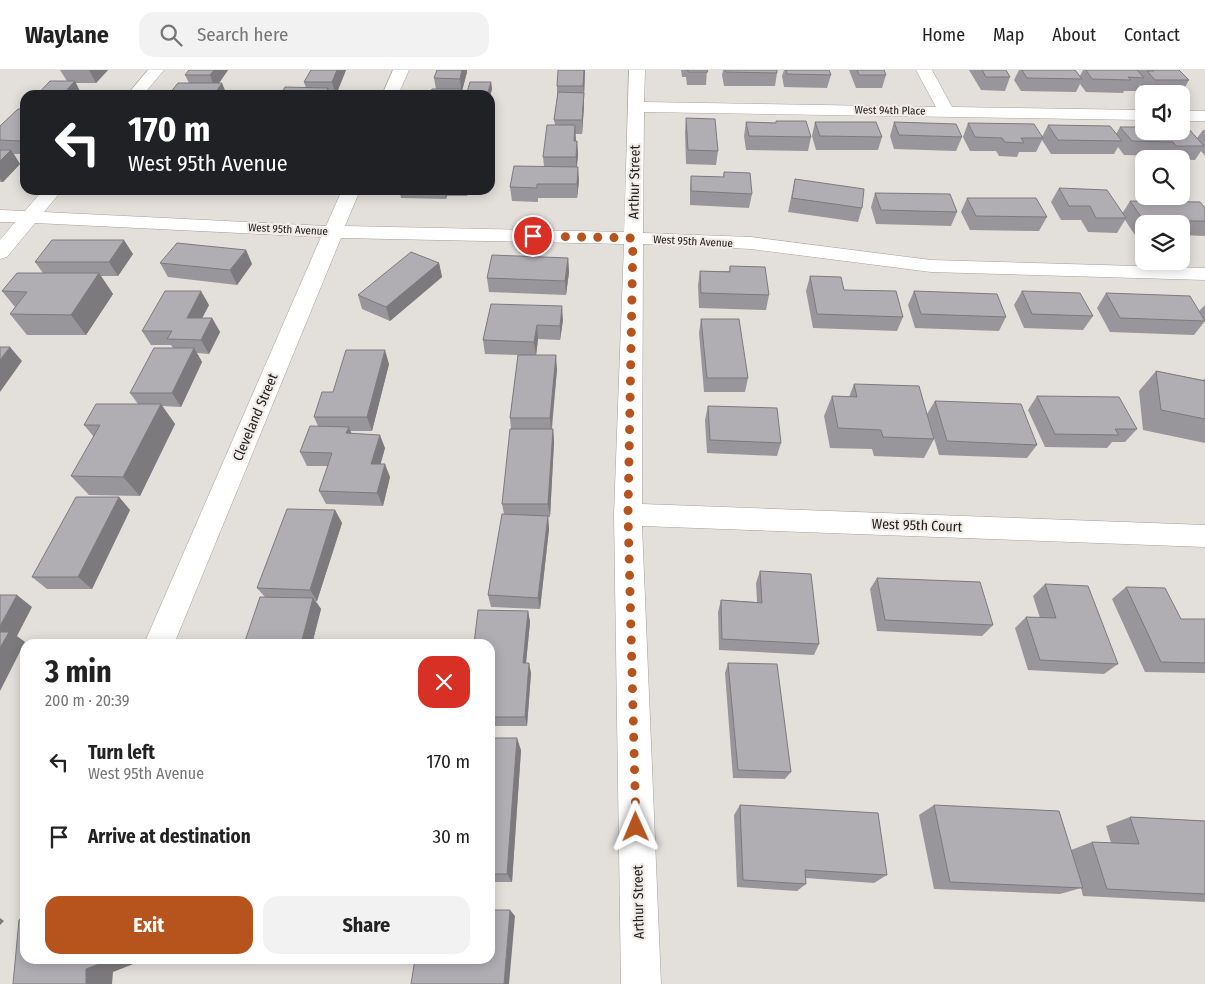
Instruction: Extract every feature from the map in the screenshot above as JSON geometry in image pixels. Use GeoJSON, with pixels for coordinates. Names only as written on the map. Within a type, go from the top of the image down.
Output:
{"type":"FeatureCollection","features":[{"type":"Feature","properties":{"kind":"street"},"geometry":{"type":"LineString","coordinates":[[139,90],[156,70]]}},
{"type":"Feature","properties":{"kind":"street"},"geometry":{"type":"LineString","coordinates":[[392,90],[400,70]]}},
{"type":"Feature","properties":{"kind":"street","name":"Arthur Street"},"geometry":{"type":"LineString","coordinates":[[637,70],[628,514],[641,984]]}},
{"type":"Feature","properties":{"kind":"street"},"geometry":{"type":"LineString","coordinates":[[924,70],[946,111]]}},
{"type":"Feature","properties":{"kind":"street","name":"West 94th Place"},"geometry":{"type":"LineString","coordinates":[[636,107],[1135,115]]}},
{"type":"Feature","properties":{"kind":"street"},"geometry":{"type":"LineString","coordinates":[[1190,116],[1205,116]]}},
{"type":"Feature","properties":{"kind":"street"},"geometry":{"type":"LineString","coordinates":[[0,253],[49,195]]}},
{"type":"Feature","properties":{"kind":"street","name":"Cleveland Street"},"geometry":{"type":"LineString","coordinates":[[161,639],[349,195]]}},
{"type":"Feature","properties":{"kind":"street","name":"West 95th Avenue"},"geometry":{"type":"LineString","coordinates":[[0,216],[334,232],[633,238],[751,244],[931,266],[1205,274]]}},
{"type":"Feature","properties":{"kind":"street","name":"West 95th Court"},"geometry":{"type":"LineString","coordinates":[[628,514],[1205,536]]}},
{"type":"Feature","properties":{"kind":"building"},"geometry":{"type":"Polygon","coordinates":[[[189,70],[214,70],[210,75],[185,75],[189,70]]]}},
{"type":"Feature","properties":{"kind":"building"},"geometry":{"type":"Polygon","coordinates":[[[311,70],[337,70],[332,82],[304,82],[311,70]]]}},
{"type":"Feature","properties":{"kind":"building"},"geometry":{"type":"Polygon","coordinates":[[[437,70],[462,70],[460,79],[434,78],[437,70]]]}},
{"type":"Feature","properties":{"kind":"building"},"geometry":{"type":"Polygon","coordinates":[[[558,70],[584,70],[583,86],[557,86],[558,70]]]}},
{"type":"Feature","properties":{"kind":"building"},"geometry":{"type":"Polygon","coordinates":[[[688,70],[707,70],[708,72],[688,72],[688,70]]]}},
{"type":"Feature","properties":{"kind":"building"},"geometry":{"type":"Polygon","coordinates":[[[725,70],[777,70],[777,73],[726,72],[725,70]]]}},
{"type":"Feature","properties":{"kind":"building"},"geometry":{"type":"Polygon","coordinates":[[[786,70],[829,70],[831,75],[787,74],[786,70]]]}},
{"type":"Feature","properties":{"kind":"building"},"geometry":{"type":"Polygon","coordinates":[[[857,70],[884,70],[886,75],[859,75],[857,70]]]}},
{"type":"Feature","properties":{"kind":"building"},"geometry":{"type":"Polygon","coordinates":[[[982,70],[1006,70],[1010,77],[986,77],[982,70]]]}},
{"type":"Feature","properties":{"kind":"building"},"geometry":{"type":"Polygon","coordinates":[[[1022,70],[1075,70],[1082,79],[1027,78],[1022,70]]]}},
{"type":"Feature","properties":{"kind":"building"},"geometry":{"type":"Polygon","coordinates":[[[1086,70],[1137,70],[1144,78],[1128,77],[1131,80],[1092,79],[1086,70]]]}},
{"type":"Feature","properties":{"kind":"building"},"geometry":{"type":"Polygon","coordinates":[[[1179,70],[1189,80],[1155,80],[1147,71],[1179,70]]]}},
{"type":"Feature","properties":{"kind":"building"},"geometry":{"type":"Polygon","coordinates":[[[50,81],[75,81],[67,90],[42,90],[50,81]]]}},
{"type":"Feature","properties":{"kind":"building"},"geometry":{"type":"Polygon","coordinates":[[[470,82],[491,82],[489,90],[468,90],[470,82]]]}},
{"type":"Feature","properties":{"kind":"building"},"geometry":{"type":"Polygon","coordinates":[[[178,83],[222,83],[217,90],[172,90],[178,83]]]}},
{"type":"Feature","properties":{"kind":"building"},"geometry":{"type":"Polygon","coordinates":[[[285,87],[328,88],[327,90],[283,90],[285,87]]]}},
{"type":"Feature","properties":{"kind":"building"},"geometry":{"type":"Polygon","coordinates":[[[432,89],[461,89],[461,90],[432,89]]]}},
{"type":"Feature","properties":{"kind":"building"},"geometry":{"type":"Polygon","coordinates":[[[558,92],[584,93],[582,120],[554,120],[558,92]]]}},
{"type":"Feature","properties":{"kind":"building"},"geometry":{"type":"Polygon","coordinates":[[[20,109],[20,141],[0,140],[0,126],[20,109]]]}},
{"type":"Feature","properties":{"kind":"building"},"geometry":{"type":"Polygon","coordinates":[[[686,118],[715,119],[718,151],[688,150],[686,118]]]}},
{"type":"Feature","properties":{"kind":"building"},"geometry":{"type":"Polygon","coordinates":[[[776,121],[806,121],[811,137],[749,136],[746,122],[776,123],[776,121]]]}},
{"type":"Feature","properties":{"kind":"building"},"geometry":{"type":"Polygon","coordinates":[[[815,122],[876,122],[882,137],[820,136],[815,122]]]}},
{"type":"Feature","properties":{"kind":"building"},"geometry":{"type":"Polygon","coordinates":[[[894,122],[956,124],[962,137],[899,135],[894,122]]]}},
{"type":"Feature","properties":{"kind":"building"},"geometry":{"type":"Polygon","coordinates":[[[968,123],[1034,124],[1043,138],[1021,138],[1024,143],[1005,142],[1002,138],[975,137],[968,123]]]}},
{"type":"Feature","properties":{"kind":"building"},"geometry":{"type":"Polygon","coordinates":[[[547,125],[575,125],[576,157],[543,157],[547,125]]]}},
{"type":"Feature","properties":{"kind":"building"},"geometry":{"type":"Polygon","coordinates":[[[1048,125],[1110,126],[1122,141],[1058,140],[1048,125]]]}},
{"type":"Feature","properties":{"kind":"building"},"geometry":{"type":"Polygon","coordinates":[[[1120,127],[1135,127],[1135,140],[1190,140],[1190,130],[1204,146],[1176,146],[1173,142],[1132,141],[1120,127]]]}},
{"type":"Feature","properties":{"kind":"building"},"geometry":{"type":"Polygon","coordinates":[[[0,150],[11,150],[0,161],[0,150]]]}},
{"type":"Feature","properties":{"kind":"building"},"geometry":{"type":"Polygon","coordinates":[[[514,166],[578,167],[577,184],[537,184],[537,188],[510,187],[514,166]]]}},
{"type":"Feature","properties":{"kind":"building"},"geometry":{"type":"Polygon","coordinates":[[[724,172],[750,173],[752,194],[691,191],[691,176],[724,177],[724,172]]]}},
{"type":"Feature","properties":{"kind":"building"},"geometry":{"type":"Polygon","coordinates":[[[795,179],[864,189],[862,208],[792,198],[795,179]]]}},
{"type":"Feature","properties":{"kind":"building"},"geometry":{"type":"Polygon","coordinates":[[[1059,188],[1107,190],[1126,218],[1096,218],[1090,206],[1069,206],[1059,188]]]}},
{"type":"Feature","properties":{"kind":"building"},"geometry":{"type":"Polygon","coordinates":[[[875,193],[950,194],[957,212],[881,210],[875,193]]]}},
{"type":"Feature","properties":{"kind":"building"},"geometry":{"type":"Polygon","coordinates":[[[967,198],[1036,198],[1047,217],[976,216],[967,198]]]}},
{"type":"Feature","properties":{"kind":"building"},"geometry":{"type":"Polygon","coordinates":[[[1130,201],[1135,201],[1135,205],[1190,205],[1190,202],[1200,202],[1205,208],[1205,221],[1190,221],[1190,215],[1140,215],[1130,201]]]}},
{"type":"Feature","properties":{"kind":"building"},"geometry":{"type":"Polygon","coordinates":[[[52,240],[124,240],[109,262],[35,262],[52,240]]]}},
{"type":"Feature","properties":{"kind":"building"},"geometry":{"type":"Polygon","coordinates":[[[177,243],[246,250],[230,270],[160,263],[177,243]]]}},
{"type":"Feature","properties":{"kind":"building"},"geometry":{"type":"Polygon","coordinates":[[[411,252],[439,263],[386,307],[358,295],[411,252]]]}},
{"type":"Feature","properties":{"kind":"building"},"geometry":{"type":"Polygon","coordinates":[[[492,255],[568,258],[565,281],[487,278],[492,255]]]}},
{"type":"Feature","properties":{"kind":"building"},"geometry":{"type":"Polygon","coordinates":[[[730,266],[765,267],[769,295],[701,293],[700,271],[730,272],[730,266]]]}},
{"type":"Feature","properties":{"kind":"building"},"geometry":{"type":"Polygon","coordinates":[[[17,273],[99,273],[71,315],[10,314],[27,292],[2,291],[17,273]]]}},
{"type":"Feature","properties":{"kind":"building"},"geometry":{"type":"Polygon","coordinates":[[[810,276],[841,277],[844,290],[896,291],[903,317],[817,314],[810,276]]]}},
{"type":"Feature","properties":{"kind":"building"},"geometry":{"type":"Polygon","coordinates":[[[165,291],[201,291],[187,318],[212,318],[201,340],[167,339],[172,331],[142,331],[165,291]]]}},
{"type":"Feature","properties":{"kind":"building"},"geometry":{"type":"Polygon","coordinates":[[[914,291],[997,294],[1006,317],[921,314],[914,291]]]}},
{"type":"Feature","properties":{"kind":"building"},"geometry":{"type":"Polygon","coordinates":[[[1022,291],[1080,293],[1093,316],[1032,314],[1022,291]]]}},
{"type":"Feature","properties":{"kind":"building"},"geometry":{"type":"Polygon","coordinates":[[[1106,293],[1190,296],[1205,321],[1120,318],[1106,293]]]}},
{"type":"Feature","properties":{"kind":"building"},"geometry":{"type":"Polygon","coordinates":[[[491,304],[562,306],[560,326],[537,325],[534,342],[483,340],[491,304]]]}},
{"type":"Feature","properties":{"kind":"building"},"geometry":{"type":"Polygon","coordinates":[[[701,319],[739,319],[748,378],[707,378],[701,319]]]}},
{"type":"Feature","properties":{"kind":"building"},"geometry":{"type":"Polygon","coordinates":[[[0,347],[10,347],[0,360],[0,347]]]}},
{"type":"Feature","properties":{"kind":"building"},"geometry":{"type":"Polygon","coordinates":[[[154,348],[194,348],[172,393],[130,393],[154,348]]]}},
{"type":"Feature","properties":{"kind":"building"},"geometry":{"type":"Polygon","coordinates":[[[346,350],[385,350],[367,417],[314,417],[322,392],[333,392],[346,350]]]}},
{"type":"Feature","properties":{"kind":"building"},"geometry":{"type":"Polygon","coordinates":[[[518,355],[556,355],[550,418],[510,418],[518,355]]]}},
{"type":"Feature","properties":{"kind":"building"},"geometry":{"type":"Polygon","coordinates":[[[1156,371],[1205,381],[1205,419],[1161,410],[1156,371]]]}},
{"type":"Feature","properties":{"kind":"building"},"geometry":{"type":"Polygon","coordinates":[[[854,384],[919,386],[934,439],[883,437],[881,430],[838,428],[832,396],[857,397],[854,384]]]}},
{"type":"Feature","properties":{"kind":"building"},"geometry":{"type":"Polygon","coordinates":[[[1037,396],[1119,397],[1137,429],[1115,429],[1119,435],[1055,434],[1037,396]]]}},
{"type":"Feature","properties":{"kind":"building"},"geometry":{"type":"Polygon","coordinates":[[[935,401],[1021,404],[1037,445],[947,441],[935,401]]]}},
{"type":"Feature","properties":{"kind":"building"},"geometry":{"type":"Polygon","coordinates":[[[96,404],[161,404],[123,477],[71,476],[100,425],[84,425],[96,404]]]}},
{"type":"Feature","properties":{"kind":"building"},"geometry":{"type":"Polygon","coordinates":[[[708,406],[777,408],[781,443],[710,440],[708,406]]]}},
{"type":"Feature","properties":{"kind":"building"},"geometry":{"type":"Polygon","coordinates":[[[310,426],[349,427],[346,433],[380,435],[371,464],[385,464],[377,493],[319,491],[332,453],[300,452],[310,426]]]}},
{"type":"Feature","properties":{"kind":"building"},"geometry":{"type":"Polygon","coordinates":[[[510,429],[553,429],[548,504],[502,504],[510,429]]]}},
{"type":"Feature","properties":{"kind":"building"},"geometry":{"type":"Polygon","coordinates":[[[76,497],[119,497],[78,577],[32,577],[76,497]]]}},
{"type":"Feature","properties":{"kind":"building"},"geometry":{"type":"Polygon","coordinates":[[[287,509],[335,510],[310,590],[257,588],[287,509]]]}},
{"type":"Feature","properties":{"kind":"building"},"geometry":{"type":"Polygon","coordinates":[[[502,514],[548,516],[538,598],[488,595],[502,514]]]}},
{"type":"Feature","properties":{"kind":"building"},"geometry":{"type":"Polygon","coordinates":[[[760,571],[811,574],[819,644],[722,639],[721,600],[762,603],[760,571]]]}},
{"type":"Feature","properties":{"kind":"building"},"geometry":{"type":"Polygon","coordinates":[[[877,578],[980,582],[993,625],[885,620],[877,578]]]}},
{"type":"Feature","properties":{"kind":"building"},"geometry":{"type":"Polygon","coordinates":[[[1045,584],[1088,586],[1118,664],[1040,660],[1026,617],[1056,618],[1045,584]]]}},
{"type":"Feature","properties":{"kind":"building"},"geometry":{"type":"Polygon","coordinates":[[[1126,587],[1165,588],[1181,619],[1205,619],[1205,663],[1161,662],[1126,587]]]}},
{"type":"Feature","properties":{"kind":"building"},"geometry":{"type":"Polygon","coordinates":[[[0,595],[17,595],[0,626],[0,595]]]}},
{"type":"Feature","properties":{"kind":"building"},"geometry":{"type":"Polygon","coordinates":[[[260,597],[313,598],[302,639],[246,639],[260,597]]]}},
{"type":"Feature","properties":{"kind":"building"},"geometry":{"type":"Polygon","coordinates":[[[478,610],[528,611],[523,663],[529,663],[525,717],[495,717],[495,639],[475,639],[478,610]]]}},
{"type":"Feature","properties":{"kind":"building"},"geometry":{"type":"Polygon","coordinates":[[[0,632],[9,632],[0,648],[0,632]]]}},
{"type":"Feature","properties":{"kind":"building"},"geometry":{"type":"Polygon","coordinates":[[[728,663],[777,664],[791,772],[738,770],[728,663]]]}},
{"type":"Feature","properties":{"kind":"building"},"geometry":{"type":"Polygon","coordinates":[[[495,738],[517,738],[507,874],[495,874],[495,738]]]}},
{"type":"Feature","properties":{"kind":"building"},"geometry":{"type":"Polygon","coordinates":[[[740,805],[878,813],[887,875],[805,870],[806,884],[743,880],[740,805]]]}},
{"type":"Feature","properties":{"kind":"building"},"geometry":{"type":"Polygon","coordinates":[[[934,805],[1059,811],[1083,888],[950,882],[934,805]]]}},
{"type":"Feature","properties":{"kind":"building"},"geometry":{"type":"Polygon","coordinates":[[[1130,817],[1205,821],[1205,894],[1107,889],[1092,842],[1139,844],[1130,817]]]}},
{"type":"Feature","properties":{"kind":"building"},"geometry":{"type":"Polygon","coordinates":[[[495,910],[510,910],[504,984],[411,984],[414,964],[495,964],[495,910]]]}},
{"type":"Feature","properties":{"kind":"building"},"geometry":{"type":"Polygon","coordinates":[[[19,920],[20,964],[99,964],[86,969],[86,984],[13,984],[19,920]]]}},
{"type":"Feature","properties":{"kind":"route"},"geometry":{"type":"LineString","coordinates":[[533,236],[633,238],[628,514],[636,827]]}}]}
